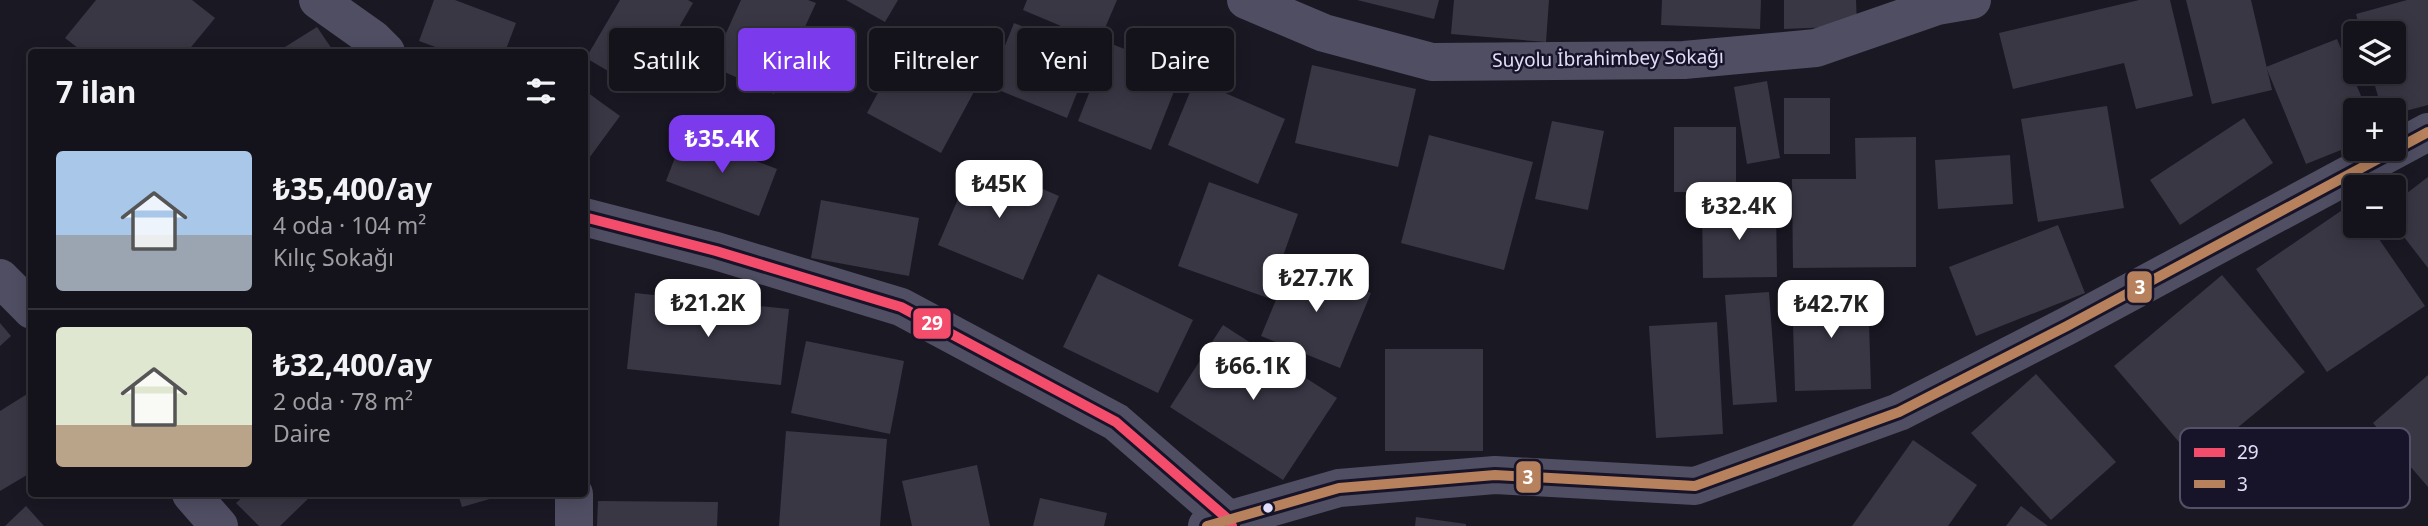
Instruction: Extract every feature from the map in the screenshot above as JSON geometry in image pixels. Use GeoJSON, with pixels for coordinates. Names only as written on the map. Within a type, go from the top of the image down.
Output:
{"type":"FeatureCollection","features":[{"type":"Feature","properties":{"kind":"street"},"geometry":{"type":"LineString","coordinates":[[318,0],[383,49]]}},
{"type":"Feature","properties":{"kind":"street","name":"Suyolu İbrahimbey Sokağı"},"geometry":{"type":"LineString","coordinates":[[1246,0],[1324,33],[1432,62],[1684,60],[1816,48],[1937,6],[1972,0]]}},
{"type":"Feature","properties":{"kind":"street"},"geometry":{"type":"LineString","coordinates":[[588,218],[716,251],[901,306],[1116,422],[1223,524],[1339,488],[1496,475],[1695,486],[1899,412],[2067,326],[2428,132]]}},
{"type":"Feature","properties":{"kind":"street"},"geometry":{"type":"LineString","coordinates":[[0,278],[28,306]]}},
{"type":"Feature","properties":{"kind":"street"},"geometry":{"type":"LineString","coordinates":[[194,497],[219,526]]}},
{"type":"Feature","properties":{"kind":"street"},"geometry":{"type":"LineString","coordinates":[[574,497],[574,526]]}},
{"type":"Feature","properties":{"kind":"building"},"geometry":{"type":"Polygon","coordinates":[[[96,0],[192,0],[215,18],[189,49],[79,49],[65,38],[96,0]]]}},
{"type":"Feature","properties":{"kind":"building"},"geometry":{"type":"Polygon","coordinates":[[[434,0],[455,0],[516,23],[506,49],[441,49],[419,41],[434,0]]]}},
{"type":"Feature","properties":{"kind":"building"},"geometry":{"type":"Polygon","coordinates":[[[620,0],[688,0],[693,3],[679,28],[609,28],[609,72],[588,59],[588,55],[620,0]]]}},
{"type":"Feature","properties":{"kind":"building"},"geometry":{"type":"Polygon","coordinates":[[[741,0],[808,0],[816,3],[804,28],[738,28],[738,78],[724,72],[724,37],[741,0]]]}},
{"type":"Feature","properties":{"kind":"building"},"geometry":{"type":"Polygon","coordinates":[[[846,0],[898,0],[885,22],[846,0]]]}},
{"type":"Feature","properties":{"kind":"building"},"geometry":{"type":"Polygon","coordinates":[[[1027,0],[1117,0],[1105,28],[1066,28],[1023,10],[1027,0]]]}},
{"type":"Feature","properties":{"kind":"building"},"geometry":{"type":"Polygon","coordinates":[[[1357,0],[1439,0],[1434,19],[1357,0]]]}},
{"type":"Feature","properties":{"kind":"building"},"geometry":{"type":"Polygon","coordinates":[[[1454,0],[1549,0],[1546,42],[1451,34],[1454,0]]]}},
{"type":"Feature","properties":{"kind":"building"},"geometry":{"type":"Polygon","coordinates":[[[1662,0],[1761,0],[1760,29],[1661,25],[1662,0]]]}},
{"type":"Feature","properties":{"kind":"building"},"geometry":{"type":"Polygon","coordinates":[[[1784,0],[1856,0],[1857,26],[1784,29],[1784,0]]]}},
{"type":"Feature","properties":{"kind":"building"},"geometry":{"type":"Polygon","coordinates":[[[2139,0],[2170,0],[2193,96],[2136,109],[2124,63],[2013,89],[1999,33],[2139,0]]]}},
{"type":"Feature","properties":{"kind":"building"},"geometry":{"type":"Polygon","coordinates":[[[2186,0],[2251,0],[2272,90],[2212,104],[2186,0]]]}},
{"type":"Feature","properties":{"kind":"building"},"geometry":{"type":"Polygon","coordinates":[[[2407,0],[2428,0],[2428,105],[2406,111],[2406,98],[2379,98],[2374,84],[2406,84],[2406,21],[2358,21],[2356,14],[2407,0]]]}},
{"type":"Feature","properties":{"kind":"building"},"geometry":{"type":"Polygon","coordinates":[[[1014,23],[1026,28],[1017,28],[1017,91],[1078,91],[1067,118],[1001,91],[1003,51],[1014,23]]]}},
{"type":"Feature","properties":{"kind":"building"},"geometry":{"type":"Polygon","coordinates":[[[317,27],[332,49],[282,49],[317,27]]]}},
{"type":"Feature","properties":{"kind":"building"},"geometry":{"type":"Polygon","coordinates":[[[2337,39],[2343,53],[2343,84],[2356,84],[2362,98],[2343,98],[2343,149],[2306,164],[2266,67],[2337,39]]]}},
{"type":"Feature","properties":{"kind":"building"},"geometry":{"type":"Polygon","coordinates":[[[1112,44],[1126,50],[1126,91],[1174,91],[1151,150],[1078,121],[1090,91],[1112,91],[1112,44]]]}},
{"type":"Feature","properties":{"kind":"building"},"geometry":{"type":"Polygon","coordinates":[[[1312,65],[1416,89],[1398,167],[1295,143],[1312,65]]]}},
{"type":"Feature","properties":{"kind":"building"},"geometry":{"type":"Polygon","coordinates":[[[1767,81],[1780,158],[1747,164],[1734,87],[1767,81]]]}},
{"type":"Feature","properties":{"kind":"building"},"geometry":{"type":"Polygon","coordinates":[[[879,91],[974,91],[941,153],[867,113],[879,91]]]}},
{"type":"Feature","properties":{"kind":"building"},"geometry":{"type":"Polygon","coordinates":[[[1190,91],[1220,91],[1285,119],[1258,184],[1168,145],[1190,91]]]}},
{"type":"Feature","properties":{"kind":"building"},"geometry":{"type":"Polygon","coordinates":[[[588,93],[620,116],[588,160],[588,93]]]}},
{"type":"Feature","properties":{"kind":"building"},"geometry":{"type":"Polygon","coordinates":[[[1784,98],[1830,98],[1830,154],[1784,154],[1784,98]]]}},
{"type":"Feature","properties":{"kind":"building"},"geometry":{"type":"Polygon","coordinates":[[[2107,106],[2124,208],[2038,222],[2021,119],[2107,106]]]}},
{"type":"Feature","properties":{"kind":"building"},"geometry":{"type":"Polygon","coordinates":[[[2244,118],[2273,163],[2180,225],[2150,180],[2244,118]]]}},
{"type":"Feature","properties":{"kind":"building"},"geometry":{"type":"Polygon","coordinates":[[[1552,121],[1604,131],[1588,210],[1535,199],[1552,121]]]}},
{"type":"Feature","properties":{"kind":"building"},"geometry":{"type":"Polygon","coordinates":[[[1674,127],[1736,127],[1736,192],[1674,192],[1674,127]]]}},
{"type":"Feature","properties":{"kind":"building"},"geometry":{"type":"Polygon","coordinates":[[[684,134],[777,169],[759,216],[666,181],[684,134]]]}},
{"type":"Feature","properties":{"kind":"building"},"geometry":{"type":"Polygon","coordinates":[[[1429,135],[1533,162],[1504,270],[1401,243],[1429,135]]]}},
{"type":"Feature","properties":{"kind":"building"},"geometry":{"type":"Polygon","coordinates":[[[1916,137],[1916,267],[1793,268],[1792,179],[1856,179],[1855,138],[1916,137]]]}},
{"type":"Feature","properties":{"kind":"building"},"geometry":{"type":"Polygon","coordinates":[[[2010,155],[2013,204],[1938,209],[1935,160],[2010,155]]]}},
{"type":"Feature","properties":{"kind":"building"},"geometry":{"type":"Polygon","coordinates":[[[975,160],[1059,196],[1023,280],[938,245],[975,160]]]}},
{"type":"Feature","properties":{"kind":"building"},"geometry":{"type":"Polygon","coordinates":[[[2428,177],[2428,268],[2405,238],[2406,194],[2428,177]]]}},
{"type":"Feature","properties":{"kind":"building"},"geometry":{"type":"Polygon","coordinates":[[[1209,182],[1298,214],[1268,298],[1178,266],[1209,182]]]}},
{"type":"Feature","properties":{"kind":"building"},"geometry":{"type":"Polygon","coordinates":[[[821,200],[919,218],[909,276],[811,258],[821,200]]]}},
{"type":"Feature","properties":{"kind":"building"},"geometry":{"type":"Polygon","coordinates":[[[1702,207],[1776,207],[1777,277],[1703,278],[1702,207]]]}},
{"type":"Feature","properties":{"kind":"building"},"geometry":{"type":"Polygon","coordinates":[[[2343,210],[2343,238],[2378,238],[2425,306],[2327,372],[2256,269],[2343,210]]]}},
{"type":"Feature","properties":{"kind":"building"},"geometry":{"type":"Polygon","coordinates":[[[2058,225],[2085,293],[1976,336],[1949,267],[2058,225]]]}},
{"type":"Feature","properties":{"kind":"building"},"geometry":{"type":"Polygon","coordinates":[[[1292,261],[1371,293],[1340,368],[1261,336],[1292,261]]]}},
{"type":"Feature","properties":{"kind":"building"},"geometry":{"type":"Polygon","coordinates":[[[1098,274],[1193,320],[1158,393],[1063,347],[1098,274]]]}},
{"type":"Feature","properties":{"kind":"building"},"geometry":{"type":"Polygon","coordinates":[[[2222,275],[2305,372],[2237,428],[2180,428],[2180,443],[2114,366],[2222,275]]]}},
{"type":"Feature","properties":{"kind":"building"},"geometry":{"type":"Polygon","coordinates":[[[1868,290],[1871,389],[1795,391],[1792,291],[1868,290]]]}},
{"type":"Feature","properties":{"kind":"building"},"geometry":{"type":"Polygon","coordinates":[[[1769,292],[1777,402],[1733,405],[1725,295],[1769,292]]]}},
{"type":"Feature","properties":{"kind":"building"},"geometry":{"type":"Polygon","coordinates":[[[635,293],[789,309],[781,385],[627,369],[635,293]]]}},
{"type":"Feature","properties":{"kind":"building"},"geometry":{"type":"Polygon","coordinates":[[[1717,322],[1723,434],[1656,438],[1649,326],[1717,322]]]}},
{"type":"Feature","properties":{"kind":"building"},"geometry":{"type":"Polygon","coordinates":[[[0,323],[11,336],[0,346],[0,323]]]}},
{"type":"Feature","properties":{"kind":"building"},"geometry":{"type":"Polygon","coordinates":[[[1223,325],[1337,398],[1283,480],[1170,407],[1223,325]]]}},
{"type":"Feature","properties":{"kind":"building"},"geometry":{"type":"Polygon","coordinates":[[[806,341],[904,361],[890,434],[791,413],[806,341]]]}},
{"type":"Feature","properties":{"kind":"building"},"geometry":{"type":"Polygon","coordinates":[[[1385,349],[1483,349],[1483,451],[1385,451],[1385,349]]]}},
{"type":"Feature","properties":{"kind":"building"},"geometry":{"type":"Polygon","coordinates":[[[2036,374],[2116,462],[2051,520],[1971,433],[2036,374]]]}},
{"type":"Feature","properties":{"kind":"building"},"geometry":{"type":"Polygon","coordinates":[[[2428,375],[2428,487],[2410,466],[2410,428],[2377,428],[2373,423],[2428,375]]]}},
{"type":"Feature","properties":{"kind":"building"},"geometry":{"type":"Polygon","coordinates":[[[28,394],[28,474],[0,491],[0,411],[28,394]]]}},
{"type":"Feature","properties":{"kind":"building"},"geometry":{"type":"Polygon","coordinates":[[[786,431],[887,439],[880,526],[779,526],[786,431]]]}},
{"type":"Feature","properties":{"kind":"building"},"geometry":{"type":"Polygon","coordinates":[[[1913,440],[1977,485],[1948,526],[1852,526],[1913,440]]]}},
{"type":"Feature","properties":{"kind":"building"},"geometry":{"type":"Polygon","coordinates":[[[977,465],[990,526],[912,526],[902,481],[977,465]]]}},
{"type":"Feature","properties":{"kind":"building"},"geometry":{"type":"Polygon","coordinates":[[[243,497],[310,497],[280,526],[259,526],[236,503],[243,497]]]}},
{"type":"Feature","properties":{"kind":"building"},"geometry":{"type":"Polygon","coordinates":[[[459,497],[497,497],[462,507],[459,497]]]}},
{"type":"Feature","properties":{"kind":"building"},"geometry":{"type":"Polygon","coordinates":[[[1040,498],[1107,513],[1104,526],[1033,526],[1040,498]]]}},
{"type":"Feature","properties":{"kind":"building"},"geometry":{"type":"Polygon","coordinates":[[[598,501],[718,502],[717,526],[597,526],[598,501]]]}},
{"type":"Feature","properties":{"kind":"building"},"geometry":{"type":"Polygon","coordinates":[[[26,506],[44,526],[5,526],[26,506]]]}},
{"type":"Feature","properties":{"kind":"building"},"geometry":{"type":"Polygon","coordinates":[[[2021,506],[2048,526],[2006,526],[2021,506]]]}},
{"type":"Feature","properties":{"kind":"building"},"geometry":{"type":"Polygon","coordinates":[[[1416,517],[1466,524],[1466,526],[1415,526],[1416,517]]]}},
{"type":"Feature","properties":{"kind":"transit line","name":"3"},"geometry":{"type":"LineString","coordinates":[[1207,526],[1339,488],[1495,475],[1695,486],[1899,412],[2067,326],[2428,132]]}},
{"type":"Feature","properties":{"kind":"transit line","name":"29"},"geometry":{"type":"LineString","coordinates":[[588,218],[716,251],[901,307],[1116,422],[1229,520],[1232,526]]}}]}
